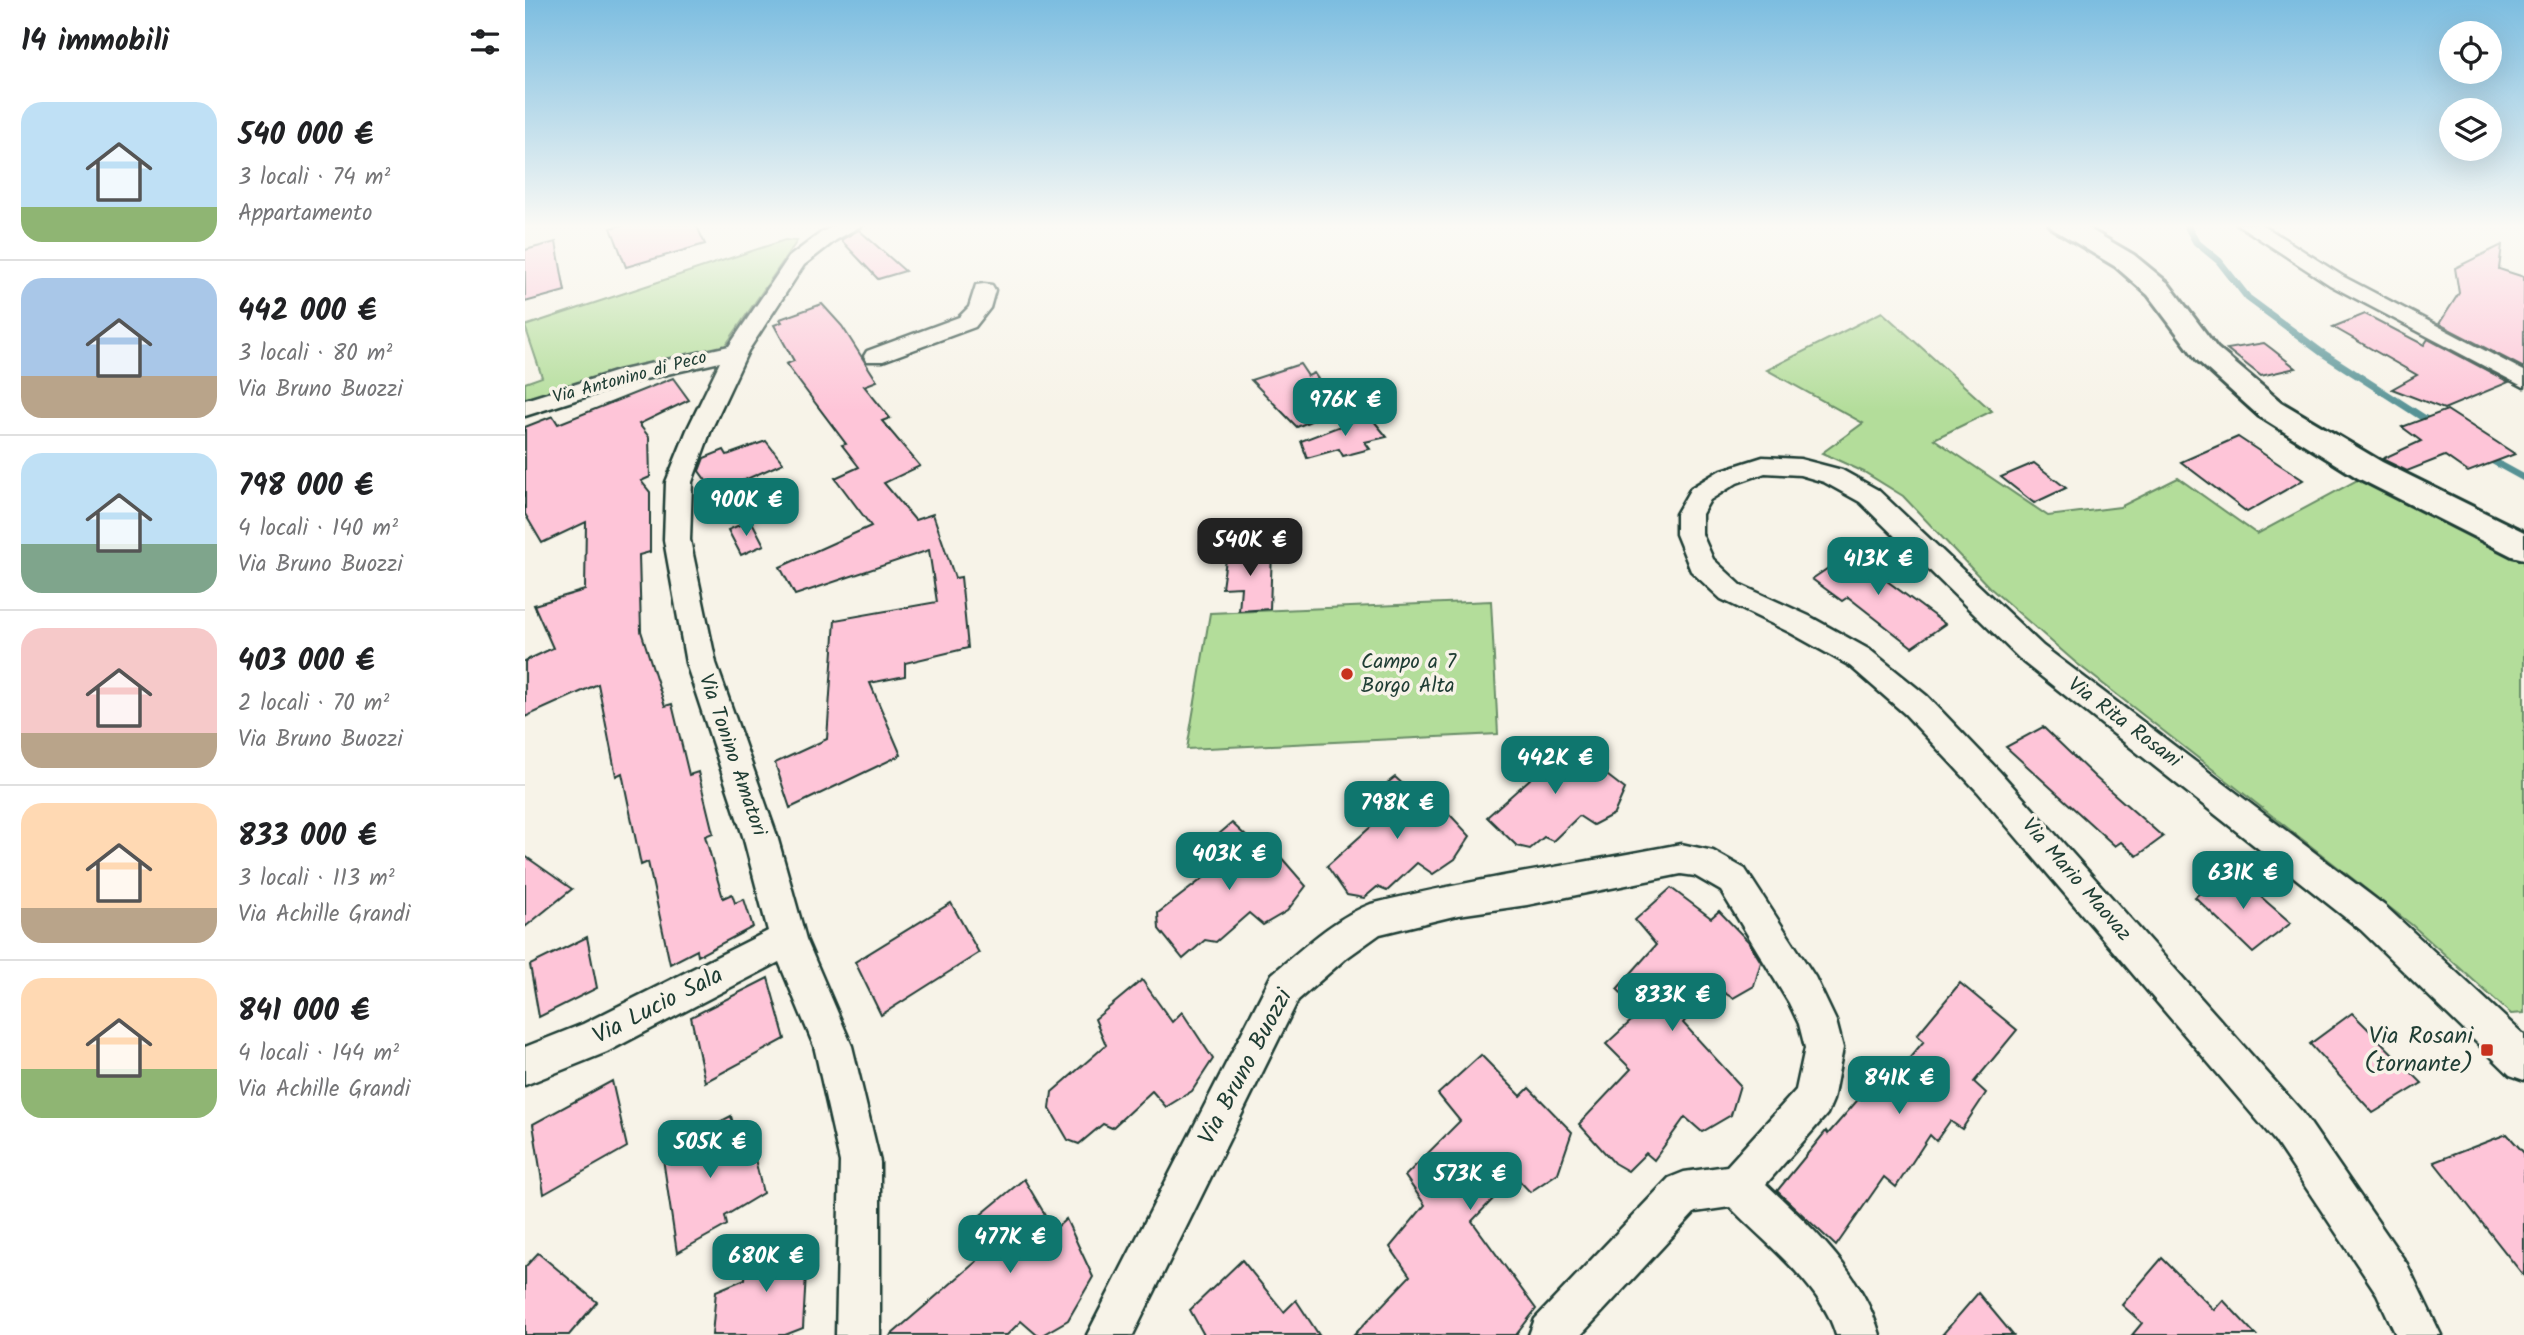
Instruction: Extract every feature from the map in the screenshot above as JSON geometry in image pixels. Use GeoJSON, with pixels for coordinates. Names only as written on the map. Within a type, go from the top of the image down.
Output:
{"type":"FeatureCollection","features":[{"type":"Feature","properties":{"kind":"street","name":"Via Tonino Amatori"},"geometry":{"type":"LineString","coordinates":[[779,286],[737,351],[699,430],[679,482],[677,541],[701,663],[760,836],[788,939],[833,1046],[860,1161],[858,1335]]}},
{"type":"Feature","properties":{"kind":"street"},"geometry":{"type":"LineString","coordinates":[[2155,286],[2207,354],[2270,409],[2370,470],[2524,547]]}},
{"type":"Feature","properties":{"kind":"street"},"geometry":{"type":"LineString","coordinates":[[2347,286],[2524,380]]}},
{"type":"Feature","properties":{"kind":"street"},"geometry":{"type":"LineString","coordinates":[[875,356],[967,322],[979,308],[984,289]]}},
{"type":"Feature","properties":{"kind":"street","name":"Via Antonino di Peco"},"geometry":{"type":"LineString","coordinates":[[525,408],[627,376],[737,351]]}},
{"type":"Feature","properties":{"kind":"street","name":"Via Rita Rosani"},"geometry":{"type":"LineString","coordinates":[[1700,494],[1728,477],[1763,466],[1800,467],[1833,476],[1869,496],[2033,654],[2373,918],[2524,1061]]}},
{"type":"Feature","properties":{"kind":"street","name":"Via Mario Maovaz"},"geometry":{"type":"LineString","coordinates":[[1700,494],[1689,514],[1689,534],[1701,564],[1731,592],[1799,624],[1860,658],[1916,705],[1989,782],[2289,1126],[2392,1279],[2419,1335]]}},
{"type":"Feature","properties":{"kind":"street","name":"Via Bruno Buozzi"},"geometry":{"type":"LineString","coordinates":[[1109,1335],[1285,987],[1332,947],[1371,920],[1458,899],[1527,889],[1682,859],[1701,862],[1733,880],[1802,990],[1817,1021],[1824,1048],[1813,1100],[1738,1185]]}},
{"type":"Feature","properties":{"kind":"street","name":"Via Lucio Sala"},"geometry":{"type":"LineString","coordinates":[[525,1066],[594,1039],[788,939]]}},
{"type":"Feature","properties":{"kind":"street"},"geometry":{"type":"LineString","coordinates":[[1551,1335],[1684,1193],[1738,1185],[1837,1288],[1857,1327],[1858,1335]]}},
{"type":"Feature","properties":{"kind":"green space"},"geometry":{"type":"Polygon","coordinates":[[[645,286],[766,286],[725,346],[593,378],[525,400],[525,383],[542,377],[525,326],[645,286]]]}},
{"type":"Feature","properties":{"kind":"green space"},"geometry":{"type":"Polygon","coordinates":[[[1882,312],[1992,411],[1934,439],[2048,516],[2120,507],[2178,478],[2257,534],[2359,479],[2524,560],[2524,1013],[2511,1014],[2412,925],[2075,662],[1989,587],[1903,496],[1864,472],[1822,453],[1863,423],[1767,370],[1882,312]]]}},
{"type":"Feature","properties":{"kind":"green space","name":"Campo a 7 Borgo Alta"},"geometry":{"type":"Polygon","coordinates":[[[1491,601],[1498,734],[1187,749],[1210,613],[1491,601]]]}},
{"type":"Feature","properties":{"kind":"building"},"geometry":{"type":"Polygon","coordinates":[[[525,286],[564,286],[565,291],[525,302],[525,286]]]}},
{"type":"Feature","properties":{"kind":"building"},"geometry":{"type":"Polygon","coordinates":[[[2458,286],[2524,286],[2524,368],[2439,324],[2459,293],[2458,286]]]}},
{"type":"Feature","properties":{"kind":"building"},"geometry":{"type":"Polygon","coordinates":[[[822,304],[842,326],[877,381],[864,386],[890,418],[882,421],[920,466],[884,483],[915,520],[933,514],[955,578],[961,577],[968,648],[905,663],[905,676],[870,683],[901,755],[790,808],[775,763],[827,739],[835,620],[937,602],[929,550],[795,595],[780,567],[871,526],[835,478],[859,467],[842,445],[846,444],[786,364],[794,361],[774,325],[782,322],[780,319],[822,304]]]}},
{"type":"Feature","properties":{"kind":"building"},"geometry":{"type":"Polygon","coordinates":[[[2365,314],[2424,345],[2428,339],[2509,382],[2444,409],[2392,389],[2417,375],[2333,327],[2365,314]]]}},
{"type":"Feature","properties":{"kind":"building"},"geometry":{"type":"Polygon","coordinates":[[[2264,343],[2296,368],[2261,376],[2227,349],[2264,343]]]}},
{"type":"Feature","properties":{"kind":"building"},"geometry":{"type":"Polygon","coordinates":[[[1300,364],[1308,376],[1314,373],[1338,409],[1297,427],[1251,380],[1300,364]]]}},
{"type":"Feature","properties":{"kind":"building"},"geometry":{"type":"Polygon","coordinates":[[[673,378],[689,400],[639,424],[649,437],[650,477],[641,481],[650,492],[650,552],[639,555],[641,631],[665,706],[672,704],[689,775],[698,772],[713,833],[705,836],[723,898],[732,894],[735,903],[744,899],[753,927],[698,956],[697,950],[670,964],[648,862],[641,865],[622,773],[616,776],[598,684],[525,717],[525,661],[553,648],[534,605],[585,590],[586,522],[542,543],[525,514],[525,427],[553,416],[558,424],[673,378]]]}},
{"type":"Feature","properties":{"kind":"building"},"geometry":{"type":"Polygon","coordinates":[[[2447,410],[2515,454],[2468,472],[2445,456],[2407,471],[2382,459],[2421,441],[2402,427],[2447,410]]]}},
{"type":"Feature","properties":{"kind":"building"},"geometry":{"type":"Polygon","coordinates":[[[1369,415],[1387,437],[1365,442],[1370,449],[1343,456],[1339,449],[1307,458],[1301,441],[1369,415]]]}},
{"type":"Feature","properties":{"kind":"building"},"geometry":{"type":"Polygon","coordinates":[[[2238,437],[2303,480],[2247,512],[2181,462],[2238,437]]]}},
{"type":"Feature","properties":{"kind":"building"},"geometry":{"type":"Polygon","coordinates":[[[766,441],[783,463],[715,493],[699,471],[704,458],[724,450],[727,455],[766,441]]]}},
{"type":"Feature","properties":{"kind":"building"},"geometry":{"type":"Polygon","coordinates":[[[2034,463],[2066,488],[2034,503],[2001,477],[2034,463]]]}},
{"type":"Feature","properties":{"kind":"building"},"geometry":{"type":"Polygon","coordinates":[[[751,520],[764,545],[741,555],[728,530],[751,520]]]}},
{"type":"Feature","properties":{"kind":"building"},"geometry":{"type":"Polygon","coordinates":[[[1858,548],[1888,569],[1879,575],[1945,624],[1912,647],[1848,597],[1842,601],[1812,579],[1858,548]]]}},
{"type":"Feature","properties":{"kind":"building"},"geometry":{"type":"Polygon","coordinates":[[[1272,550],[1270,609],[1239,611],[1241,587],[1222,588],[1227,552],[1272,550]]]}},
{"type":"Feature","properties":{"kind":"building"},"geometry":{"type":"Polygon","coordinates":[[[2043,727],[2163,837],[2137,856],[2121,842],[2115,846],[2006,747],[2043,727]]]}},
{"type":"Feature","properties":{"kind":"building"},"geometry":{"type":"Polygon","coordinates":[[[1548,736],[1583,762],[1586,759],[1625,789],[1614,814],[1593,825],[1579,816],[1553,841],[1544,837],[1530,849],[1517,846],[1487,817],[1530,779],[1513,760],[1548,736]]]}},
{"type":"Feature","properties":{"kind":"building"},"geometry":{"type":"Polygon","coordinates":[[[1395,777],[1429,808],[1437,801],[1470,836],[1455,859],[1433,874],[1417,863],[1387,891],[1377,887],[1364,898],[1347,895],[1327,866],[1374,824],[1358,806],[1395,777]]]}},
{"type":"Feature","properties":{"kind":"building"},"geometry":{"type":"Polygon","coordinates":[[[1232,823],[1266,855],[1273,848],[1306,886],[1287,911],[1263,925],[1249,913],[1216,942],[1205,940],[1183,959],[1159,929],[1158,913],[1206,876],[1193,856],[1232,823]]]}},
{"type":"Feature","properties":{"kind":"building"},"geometry":{"type":"Polygon","coordinates":[[[525,856],[572,889],[525,927],[525,856]]]}},
{"type":"Feature","properties":{"kind":"building"},"geometry":{"type":"Polygon","coordinates":[[[2230,870],[2291,923],[2253,953],[2195,897],[2230,870]]]}},
{"type":"Feature","properties":{"kind":"building"},"geometry":{"type":"Polygon","coordinates":[[[1671,888],[1711,918],[1719,911],[1748,941],[1761,962],[1754,986],[1733,998],[1713,986],[1683,1023],[1740,1085],[1731,1115],[1702,1132],[1685,1117],[1654,1160],[1646,1153],[1628,1171],[1614,1163],[1579,1124],[1631,1069],[1606,1044],[1641,1012],[1617,989],[1656,945],[1635,920],[1671,888]]]}},
{"type":"Feature","properties":{"kind":"building"},"geometry":{"type":"Polygon","coordinates":[[[951,903],[979,953],[881,1015],[855,962],[951,903]]]}},
{"type":"Feature","properties":{"kind":"building"},"geometry":{"type":"Polygon","coordinates":[[[587,937],[597,988],[539,1017],[530,965],[587,937]]]}},
{"type":"Feature","properties":{"kind":"building"},"geometry":{"type":"Polygon","coordinates":[[[768,978],[785,1039],[705,1082],[691,1017],[768,978]]]}},
{"type":"Feature","properties":{"kind":"building"},"geometry":{"type":"Polygon","coordinates":[[[1142,980],[1172,1022],[1182,1012],[1213,1059],[1192,1091],[1166,1107],[1152,1091],[1112,1128],[1103,1124],[1079,1144],[1068,1140],[1050,1109],[1052,1092],[1106,1045],[1095,1019],[1142,980]]]}},
{"type":"Feature","properties":{"kind":"building"},"geometry":{"type":"Polygon","coordinates":[[[1960,983],[2017,1030],[1974,1082],[1986,1093],[1962,1129],[1950,1121],[1936,1141],[1930,1135],[1896,1187],[1884,1177],[1836,1246],[1777,1191],[1826,1131],[1828,1134],[1876,1079],[1886,1086],[1924,1041],[1917,1035],[1960,983]]]}},
{"type":"Feature","properties":{"kind":"building"},"geometry":{"type":"Polygon","coordinates":[[[2352,1013],[2422,1083],[2373,1113],[2310,1044],[2352,1013]]]}},
{"type":"Feature","properties":{"kind":"building"},"geometry":{"type":"Polygon","coordinates":[[[1481,1055],[1521,1096],[1529,1088],[1572,1132],[1558,1173],[1530,1192],[1515,1176],[1472,1221],[1536,1309],[1516,1335],[1354,1335],[1410,1276],[1390,1247],[1425,1205],[1405,1176],[1460,1121],[1438,1094],[1481,1055]]]}},
{"type":"Feature","properties":{"kind":"building"},"geometry":{"type":"Polygon","coordinates":[[[612,1081],[627,1147],[544,1194],[533,1124],[612,1081]]]}},
{"type":"Feature","properties":{"kind":"building"},"geometry":{"type":"Polygon","coordinates":[[[731,1116],[735,1131],[747,1125],[763,1193],[725,1216],[727,1225],[677,1253],[662,1152],[731,1116]]]}},
{"type":"Feature","properties":{"kind":"building"},"geometry":{"type":"Polygon","coordinates":[[[2507,1134],[2524,1153],[2524,1276],[2434,1162],[2507,1134]]]}},
{"type":"Feature","properties":{"kind":"building"},"geometry":{"type":"Polygon","coordinates":[[[1024,1179],[1054,1230],[1066,1219],[1093,1277],[1068,1320],[1042,1335],[1037,1335],[1021,1321],[1007,1335],[891,1335],[977,1261],[966,1227],[1024,1179]]]}},
{"type":"Feature","properties":{"kind":"building"},"geometry":{"type":"Polygon","coordinates":[[[808,1236],[803,1328],[785,1335],[712,1335],[716,1291],[745,1279],[747,1255],[808,1236]]]}},
{"type":"Feature","properties":{"kind":"building"},"geometry":{"type":"Polygon","coordinates":[[[538,1253],[597,1302],[569,1335],[525,1335],[525,1267],[538,1253]]]}},
{"type":"Feature","properties":{"kind":"building"},"geometry":{"type":"Polygon","coordinates":[[[2162,1258],[2214,1310],[2223,1300],[2256,1335],[2132,1335],[2142,1323],[2122,1305],[2162,1258]]]}},
{"type":"Feature","properties":{"kind":"building"},"geometry":{"type":"Polygon","coordinates":[[[1242,1260],[1284,1312],[1296,1300],[1319,1335],[1204,1335],[1190,1310],[1242,1260]]]}},
{"type":"Feature","properties":{"kind":"building"},"geometry":{"type":"Polygon","coordinates":[[[1978,1293],[2013,1335],[1942,1335],[1978,1293]]]}},
{"type":"Feature","properties":{"kind":"waterway"},"geometry":{"type":"LineString","coordinates":[[2239,286],[2248,298],[2321,352],[2433,424]]}},
{"type":"Feature","properties":{"kind":"waterway"},"geometry":{"type":"LineString","coordinates":[[2484,456],[2524,478]]}},
{"type":"Feature","properties":{"kind":"place","name":"Campo a 7 Borgo Alta"},"geometry":{"type":"Point","coordinates":[1347,674]}},
{"type":"Feature","properties":{"kind":"place","name":"Via Rosani (tornante)"},"geometry":{"type":"Point","coordinates":[2487,1050]}}]}
